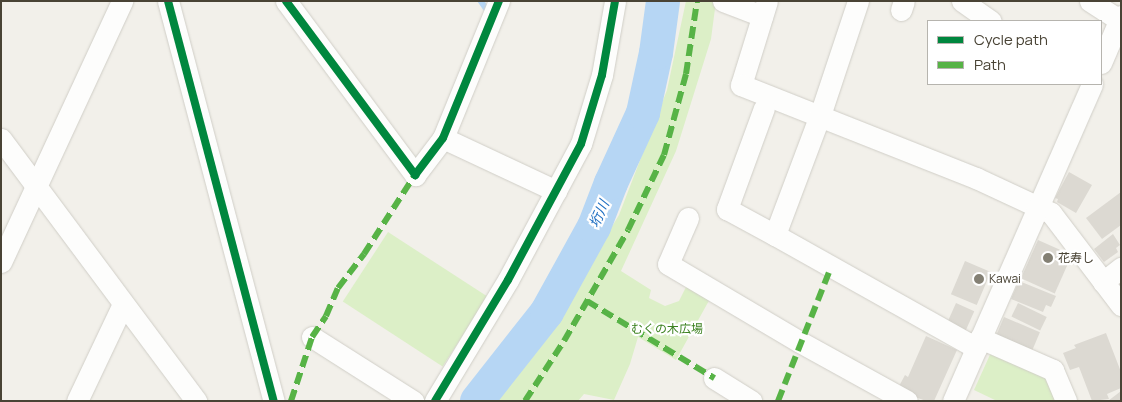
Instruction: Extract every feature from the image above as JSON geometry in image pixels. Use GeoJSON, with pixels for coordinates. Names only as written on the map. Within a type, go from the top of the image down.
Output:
{"type":"FeatureCollection","features":[{"type":"Feature","properties":{"kind":"street"},"geometry":{"type":"LineString","coordinates":[[1,262],[122,1]]}},
{"type":"Feature","properties":{"kind":"street"},"geometry":{"type":"LineString","coordinates":[[168,1],[274,401]]}},
{"type":"Feature","properties":{"kind":"street"},"geometry":{"type":"LineString","coordinates":[[286,1],[415,175],[443,138],[499,1]]}},
{"type":"Feature","properties":{"kind":"street"},"geometry":{"type":"LineString","coordinates":[[435,401],[508,280],[581,144],[602,75],[615,1]]}},
{"type":"Feature","properties":{"kind":"street"},"geometry":{"type":"LineString","coordinates":[[723,1],[764,8],[741,85],[976,178],[1039,206],[1051,213],[1121,305]]}},
{"type":"Feature","properties":{"kind":"street"},"geometry":{"type":"LineString","coordinates":[[776,235],[820,115],[858,1]]}},
{"type":"Feature","properties":{"kind":"street"},"geometry":{"type":"LineString","coordinates":[[962,1],[990,20]]}},
{"type":"Feature","properties":{"kind":"street"},"geometry":{"type":"LineString","coordinates":[[1090,1],[1118,26],[1102,61]]}},
{"type":"Feature","properties":{"kind":"street"},"geometry":{"type":"LineString","coordinates":[[953,401],[1039,206],[1088,85]]}},
{"type":"Feature","properties":{"kind":"street"},"geometry":{"type":"LineString","coordinates":[[764,108],[727,209],[978,343],[1053,370],[1066,401]]}},
{"type":"Feature","properties":{"kind":"street"},"geometry":{"type":"LineString","coordinates":[[443,138],[556,191]]}},
{"type":"Feature","properties":{"kind":"street"},"geometry":{"type":"LineString","coordinates":[[1,139],[196,401]]}},
{"type":"Feature","properties":{"kind":"street"},"geometry":{"type":"LineString","coordinates":[[688,218],[668,264],[800,342],[907,401]]}},
{"type":"Feature","properties":{"kind":"street"},"geometry":{"type":"LineString","coordinates":[[1103,282],[1121,268]]}},
{"type":"Feature","properties":{"kind":"street"},"geometry":{"type":"LineString","coordinates":[[77,401],[123,304]]}},
{"type":"Feature","properties":{"kind":"street"},"geometry":{"type":"LineString","coordinates":[[312,337],[413,401]]}},
{"type":"Feature","properties":{"kind":"street"},"geometry":{"type":"LineString","coordinates":[[714,378],[751,401]]}},
{"type":"Feature","properties":{"kind":"green space","name":"むくの木広場"},"geometry":{"type":"Polygon","coordinates":[[[686,1],[716,1],[711,39],[676,151],[621,271],[651,290],[649,298],[665,306],[679,301],[687,285],[711,297],[676,360],[638,337],[630,364],[614,400],[584,394],[578,401],[493,401],[581,277],[619,215],[667,90],[686,1]]]}},
{"type":"Feature","properties":{"kind":"green space"},"geometry":{"type":"Polygon","coordinates":[[[388,232],[488,297],[443,366],[343,302],[388,232]]]}},
{"type":"Feature","properties":{"kind":"green space"},"geometry":{"type":"Polygon","coordinates":[[[993,348],[1048,372],[1060,401],[997,401],[974,390],[993,348]]]}},
{"type":"Feature","properties":{"kind":"building"},"geometry":{"type":"Polygon","coordinates":[[[1069,172],[1092,185],[1076,213],[1057,202],[1058,199],[1055,198],[1069,172]]]}},
{"type":"Feature","properties":{"kind":"building"},"geometry":{"type":"Polygon","coordinates":[[[1121,192],[1121,225],[1102,239],[1086,218],[1121,192]]]}},
{"type":"Feature","properties":{"kind":"building"},"geometry":{"type":"Polygon","coordinates":[[[1113,234],[1120,245],[1116,248],[1118,252],[1104,262],[1094,249],[1113,234]]]}},
{"type":"Feature","properties":{"kind":"building"},"geometry":{"type":"Polygon","coordinates":[[[1038,240],[1072,255],[1055,293],[1021,278],[1038,240]]]}},
{"type":"Feature","properties":{"kind":"building"},"geometry":{"type":"Polygon","coordinates":[[[965,261],[991,272],[977,305],[951,294],[965,261]]]}},
{"type":"Feature","properties":{"kind":"building"},"geometry":{"type":"Polygon","coordinates":[[[1019,281],[1056,296],[1051,307],[1046,305],[1043,312],[1011,299],[1019,281]]]}},
{"type":"Feature","properties":{"kind":"building"},"geometry":{"type":"Polygon","coordinates":[[[956,303],[974,311],[964,335],[945,327],[956,303]]]}},
{"type":"Feature","properties":{"kind":"building"},"geometry":{"type":"Polygon","coordinates":[[[1018,303],[1047,317],[1040,331],[1011,316],[1018,303]]]}},
{"type":"Feature","properties":{"kind":"building"},"geometry":{"type":"Polygon","coordinates":[[[1004,317],[1040,332],[1031,353],[995,338],[1004,317]]]}},
{"type":"Feature","properties":{"kind":"building"},"geometry":{"type":"Polygon","coordinates":[[[1106,333],[1121,372],[1121,388],[1107,394],[1109,399],[1092,401],[1079,367],[1070,370],[1063,353],[1076,348],[1074,345],[1106,333]]]}},
{"type":"Feature","properties":{"kind":"building"},"geometry":{"type":"Polygon","coordinates":[[[926,336],[957,350],[934,401],[926,401],[897,390],[905,375],[908,377],[926,336]]]}},
{"type":"Feature","properties":{"kind":"building"},"geometry":{"type":"Polygon","coordinates":[[[1121,391],[1121,401],[1108,401],[1121,391]]]}},
{"type":"Feature","properties":{"kind":"waterway"},"geometry":{"type":"LineString","coordinates":[[481,1],[488,11]]}},
{"type":"Feature","properties":{"kind":"waterway","name":"垳川"},"geometry":{"type":"LineString","coordinates":[[477,401],[547,312],[594,227],[611,183],[643,113],[656,53],[663,1]]}},
{"type":"Feature","properties":{"kind":"marked path"},"geometry":{"type":"LineString","coordinates":[[525,401],[564,341],[628,230],[664,155],[686,74],[697,1]]}},
{"type":"Feature","properties":{"kind":"marked path"},"geometry":{"type":"LineString","coordinates":[[291,401],[312,337],[326,316],[338,288],[364,254],[415,175]]}},
{"type":"Feature","properties":{"kind":"marked path"},"geometry":{"type":"LineString","coordinates":[[778,401],[831,267]]}},
{"type":"Feature","properties":{"kind":"marked path"},"geometry":{"type":"LineString","coordinates":[[587,301],[714,378]]}},
{"type":"Feature","properties":{"kind":"cycle path"},"geometry":{"type":"LineString","coordinates":[[168,1],[274,401]]}},
{"type":"Feature","properties":{"kind":"cycle path"},"geometry":{"type":"LineString","coordinates":[[286,1],[415,175],[443,138],[499,1]]}},
{"type":"Feature","properties":{"kind":"cycle path"},"geometry":{"type":"LineString","coordinates":[[435,401],[508,280],[581,144],[602,75],[615,1]]}},
{"type":"Feature","properties":{"kind":"place","name":"花寿し"},"geometry":{"type":"Point","coordinates":[1048,258]}},
{"type":"Feature","properties":{"kind":"place","name":"Kawai"},"geometry":{"type":"Point","coordinates":[979,279]}}]}
